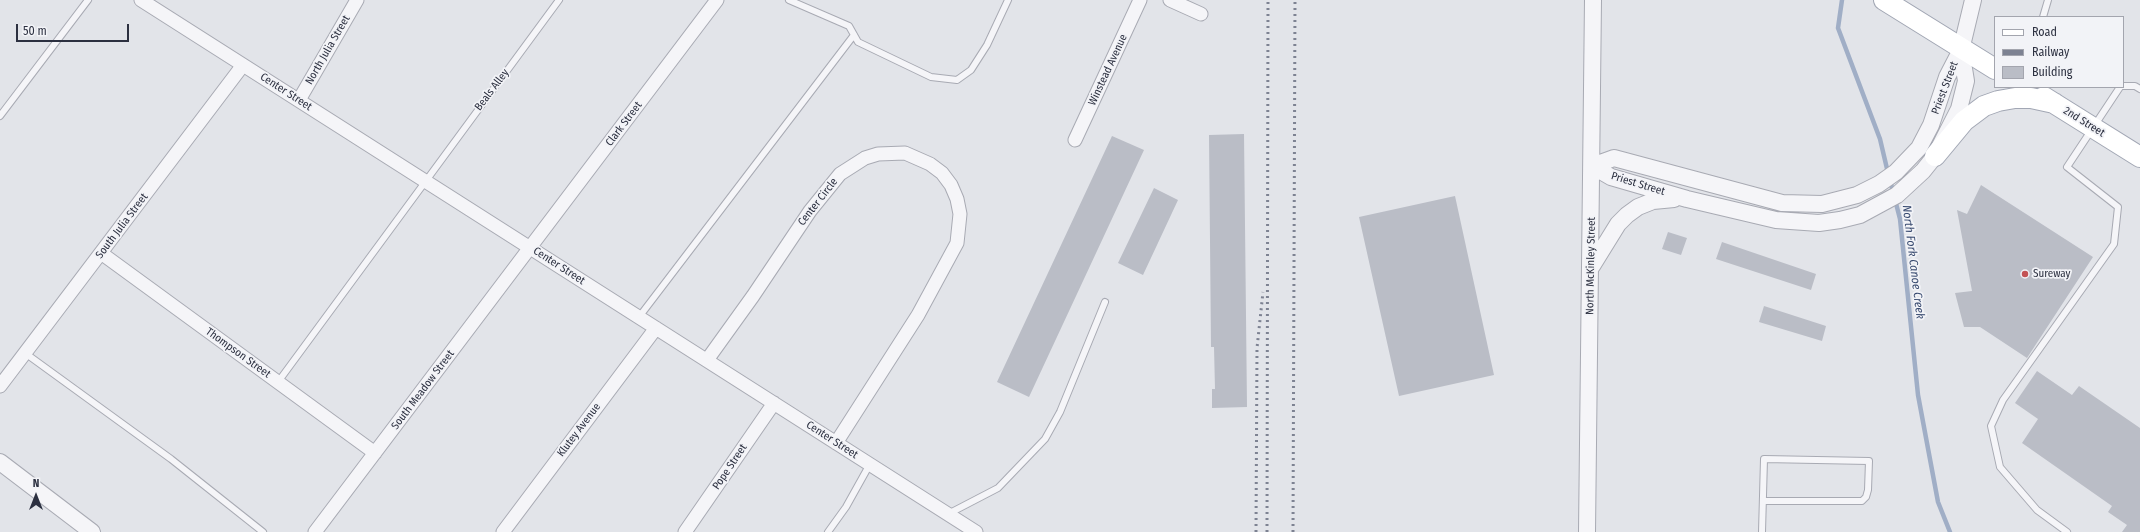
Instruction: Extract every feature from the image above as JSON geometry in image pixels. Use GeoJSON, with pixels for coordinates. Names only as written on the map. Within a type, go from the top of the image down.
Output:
{"type":"FeatureCollection","features":[{"type":"Feature","properties":{"kind":"main road"},"geometry":{"type":"LineString","coordinates":[[1884,0],[1961,50],[1994,68]]}},
{"type":"Feature","properties":{"kind":"main road","name":"2nd Street"},"geometry":{"type":"LineString","coordinates":[[2029,88],[2140,158]]}},
{"type":"Feature","properties":{"kind":"main road"},"geometry":{"type":"LineString","coordinates":[[1927,152],[1984,106],[1998,101],[2015,98],[2031,98],[2054,103]]}},
{"type":"Feature","properties":{"kind":"street","name":"Center Street"},"geometry":{"type":"LineString","coordinates":[[141,0],[976,532]]}},
{"type":"Feature","properties":{"kind":"street","name":"North Julia Street"},"geometry":{"type":"LineString","coordinates":[[299,100],[357,0]]}},
{"type":"Feature","properties":{"kind":"street","name":"Clark Street"},"geometry":{"type":"LineString","coordinates":[[530,247],[600,157],[716,0]]}},
{"type":"Feature","properties":{"kind":"street","name":"Winstead Avenue"},"geometry":{"type":"LineString","coordinates":[[1075,140],[1140,0]]}},
{"type":"Feature","properties":{"kind":"street"},"geometry":{"type":"LineString","coordinates":[[1170,0],[1201,14]]}},
{"type":"Feature","properties":{"kind":"street","name":"North McKinley Street"},"geometry":{"type":"LineString","coordinates":[[1587,532],[1593,0]]}},
{"type":"Feature","properties":{"kind":"street","name":"Priest Street"},"geometry":{"type":"LineString","coordinates":[[1592,166],[1614,158],[1762,199],[1782,203],[1822,204],[1857,195],[1879,184],[1927,152],[1959,109],[1966,81],[1961,50],[1973,0]]}},
{"type":"Feature","properties":{"kind":"street","name":"South Julia Street"},"geometry":{"type":"LineString","coordinates":[[0,386],[243,65]]}},
{"type":"Feature","properties":{"kind":"street","name":"Priest Street"},"geometry":{"type":"LineString","coordinates":[[1592,166],[1611,177],[1686,199],[1776,220],[1798,223],[1819,223],[1860,215],[1897,195],[1923,171],[1927,152]]}},
{"type":"Feature","properties":{"kind":"street","name":"Center Circle"},"geometry":{"type":"LineString","coordinates":[[707,360],[753,296],[810,211],[840,174],[852,165],[878,154],[905,153],[930,164],[942,173],[951,185],[957,199],[960,214],[957,243],[918,315],[836,443]]}},
{"type":"Feature","properties":{"kind":"street"},"geometry":{"type":"LineString","coordinates":[[1591,267],[1618,224],[1638,207],[1653,201],[1686,199]]}},
{"type":"Feature","properties":{"kind":"street","name":"South Meadow Street"},"geometry":{"type":"LineString","coordinates":[[315,532],[530,247]]}},
{"type":"Feature","properties":{"kind":"street","name":"Thompson Street"},"geometry":{"type":"LineString","coordinates":[[101,253],[375,453]]}},
{"type":"Feature","properties":{"kind":"street","name":"Klutey Avenue"},"geometry":{"type":"LineString","coordinates":[[503,532],[656,328]]}},
{"type":"Feature","properties":{"kind":"street","name":"Pope Street"},"geometry":{"type":"LineString","coordinates":[[685,532],[774,403]]}},
{"type":"Feature","properties":{"kind":"street"},"geometry":{"type":"LineString","coordinates":[[0,462],[92,532]]}},
{"type":"Feature","properties":{"kind":"lane"},"geometry":{"type":"LineString","coordinates":[[0,116],[88,0]]}},
{"type":"Feature","properties":{"kind":"lane","name":"Beals Alley"},"geometry":{"type":"LineString","coordinates":[[278,382],[559,0]]}},
{"type":"Feature","properties":{"kind":"lane"},"geometry":{"type":"LineString","coordinates":[[789,0],[849,26],[858,42],[931,78],[957,80],[971,70],[987,44],[1008,0]]}},
{"type":"Feature","properties":{"kind":"lane"},"geometry":{"type":"LineString","coordinates":[[2043,16],[2048,0]]}},
{"type":"Feature","properties":{"kind":"lane"},"geometry":{"type":"LineString","coordinates":[[639,317],[854,35]]}},
{"type":"Feature","properties":{"kind":"lane"},"geometry":{"type":"LineString","coordinates":[[2124,86],[2135,86],[2140,89]]}},
{"type":"Feature","properties":{"kind":"lane"},"geometry":{"type":"LineString","coordinates":[[2067,532],[2037,510],[2000,467],[1991,426],[2004,400],[2114,244],[2118,207],[2068,167],[2121,88]]}},
{"type":"Feature","properties":{"kind":"lane"},"geometry":{"type":"LineString","coordinates":[[948,514],[998,488],[1045,439],[1060,412],[1105,302]]}},
{"type":"Feature","properties":{"kind":"lane"},"geometry":{"type":"LineString","coordinates":[[25,353],[171,459],[263,532]]}},
{"type":"Feature","properties":{"kind":"lane"},"geometry":{"type":"LineString","coordinates":[[1762,532],[1764,459],[1869,461],[1868,490],[1866,497],[1862,501],[1763,501]]}},
{"type":"Feature","properties":{"kind":"lane"},"geometry":{"type":"LineString","coordinates":[[828,532],[846,507],[870,464]]}},
{"type":"Feature","properties":{"kind":"building"},"geometry":{"type":"Polygon","coordinates":[[[1244,134],[1247,407],[1212,408],[1212,389],[1215,389],[1214,347],[1211,347],[1209,135],[1244,134]]]}},
{"type":"Feature","properties":{"kind":"building"},"geometry":{"type":"Polygon","coordinates":[[[1112,136],[1144,150],[1029,397],[997,382],[1112,136]]]}},
{"type":"Feature","properties":{"kind":"building","name":"Sureway"},"geometry":{"type":"Polygon","coordinates":[[[1981,185],[2093,257],[2027,358],[1980,327],[1964,327],[1955,293],[1972,291],[1957,210],[1967,214],[1981,185]]]}},
{"type":"Feature","properties":{"kind":"building"},"geometry":{"type":"Polygon","coordinates":[[[1154,188],[1178,200],[1143,275],[1118,263],[1154,188]]]}},
{"type":"Feature","properties":{"kind":"building"},"geometry":{"type":"Polygon","coordinates":[[[1455,196],[1494,375],[1399,396],[1359,217],[1455,196]]]}},
{"type":"Feature","properties":{"kind":"building"},"geometry":{"type":"Polygon","coordinates":[[[1668,232],[1687,238],[1681,255],[1662,249],[1668,232]]]}},
{"type":"Feature","properties":{"kind":"building"},"geometry":{"type":"Polygon","coordinates":[[[1722,242],[1816,274],[1811,290],[1716,259],[1722,242]]]}},
{"type":"Feature","properties":{"kind":"building"},"geometry":{"type":"Polygon","coordinates":[[[1764,306],[1826,326],[1822,341],[1759,322],[1764,306]]]}},
{"type":"Feature","properties":{"kind":"building"},"geometry":{"type":"Polygon","coordinates":[[[2037,371],[2072,395],[2079,386],[2140,428],[2140,532],[2122,532],[2127,525],[2108,512],[2112,506],[2022,443],[2038,419],[2015,403],[2037,371]]]}},
{"type":"Feature","properties":{"kind":"waterway","name":"North Fork Canoe Creek"},"geometry":{"type":"LineString","coordinates":[[1842,0],[1838,28],[1880,139],[1888,173]]}},
{"type":"Feature","properties":{"kind":"waterway","name":"North Fork Canoe Creek"},"geometry":{"type":"LineString","coordinates":[[1890,180],[1900,219],[1918,395],[1938,502],[1950,532]]}},
{"type":"Feature","properties":{"kind":"railway"},"geometry":{"type":"LineString","coordinates":[[1267,532],[1268,0]]}},
{"type":"Feature","properties":{"kind":"railway"},"geometry":{"type":"LineString","coordinates":[[1293,532],[1295,0]]}},
{"type":"Feature","properties":{"kind":"railway"},"geometry":{"type":"LineString","coordinates":[[1256,532],[1257,348],[1263,292]]}},
{"type":"Feature","properties":{"kind":"place","name":"Sureway"},"geometry":{"type":"Point","coordinates":[2025,274]}}]}
